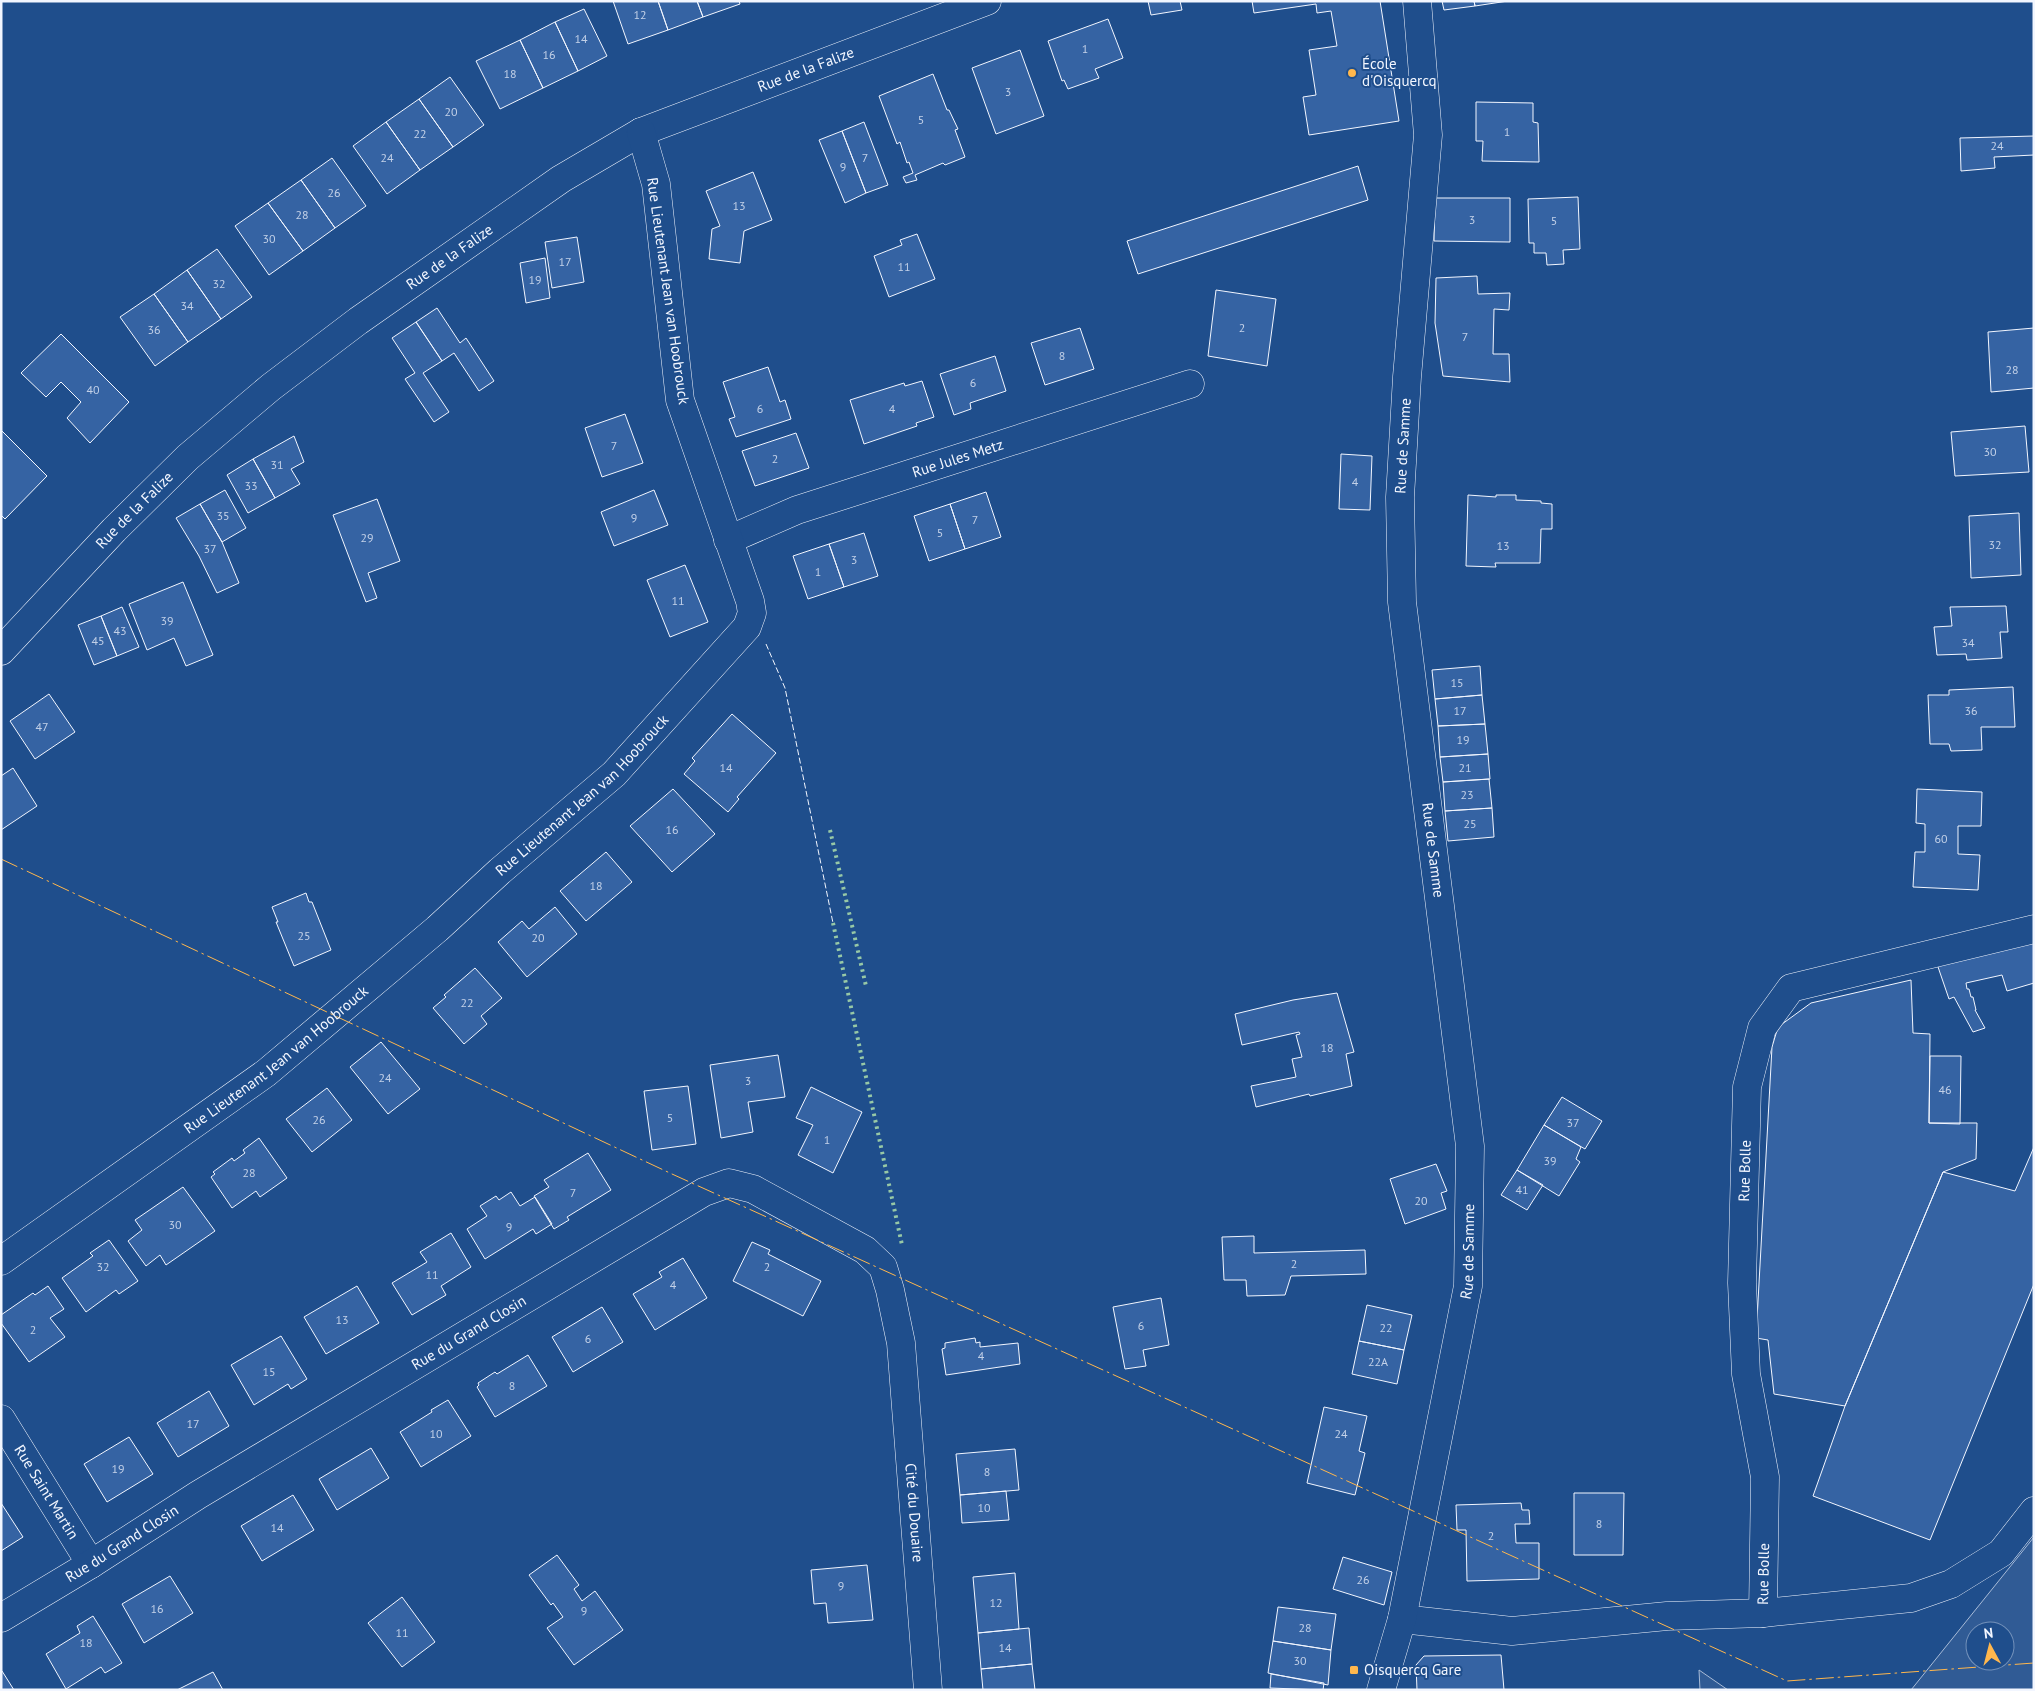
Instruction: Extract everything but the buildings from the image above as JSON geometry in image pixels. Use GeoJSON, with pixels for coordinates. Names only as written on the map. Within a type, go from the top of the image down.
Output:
{"type":"FeatureCollection","features":[{"type":"Feature","properties":{"kind":"street","name":"Rue de la Falize"},"geometry":{"type":"LineString","coordinates":[[1,652],[114,530],[188,457],[271,387],[358,321],[561,179],[641,132],[986,1]]}},
{"type":"Feature","properties":{"kind":"street","name":"Rue de Samme"},"geometry":{"type":"LineString","coordinates":[[1381,1690],[1402,1619],[1468,1286],[1470,1146],[1402,602],[1400,497],[1407,377],[1428,134],[1417,1]]}},
{"type":"Feature","properties":{"kind":"street","name":"Rue Lieutenant Jean van Hoobrouck"},"geometry":{"type":"LineString","coordinates":[[1,1261],[266,1073],[430,935],[500,870],[614,774],[747,627],[752,613],[750,601],[680,400],[656,184],[641,132]]}},
{"type":"Feature","properties":{"kind":"street","name":"Rue Jules Metz"},"geometry":{"type":"LineString","coordinates":[[728,540],[797,510],[1190,384]]}},
{"type":"Feature","properties":{"kind":"street","name":"Rue Bolle"},"geometry":{"type":"LineString","coordinates":[[1763,1613],[1765,1476],[1746,1374],[1742,1283],[1747,1087],[1762,1028],[1791,988],[2034,928]]}},
{"type":"Feature","properties":{"kind":"street","name":"Rue du Grand Closin"},"geometry":{"type":"LineString","coordinates":[[1,1618],[91,1564],[240,1469],[704,1192],[729,1183],[753,1189],[865,1250],[883,1267],[890,1290],[898,1335]]}},
{"type":"Feature","properties":{"kind":"street","name":"Cité du Douaire"},"geometry":{"type":"LineString","coordinates":[[898,1335],[901,1343],[928,1690]]}},
{"type":"Feature","properties":{"kind":"street","name":"Rue Saint Martin"},"geometry":{"type":"LineString","coordinates":[[1,1419],[91,1564]]}},
{"type":"Feature","properties":{"kind":"street","name":"Rue Bolle"},"geometry":{"type":"LineString","coordinates":[[1402,1619],[1512,1631],[1667,1616],[1763,1613],[1911,1598],[1951,1584],[2002,1552],[2034,1511]]}},
{"type":"Feature","properties":{"kind":"shaded area"},"geometry":{"type":"Polygon","coordinates":[[[2034,1537],[2034,1690],[1911,1690],[1965,1623],[1965,1671],[2015,1671],[2015,1621],[1966,1621],[2034,1537]]]}},
{"type":"Feature","properties":{"kind":"shaded area"},"geometry":{"type":"Polygon","coordinates":[[[1699,1670],[1728,1690],[1700,1690],[1699,1670]]]}},
{"type":"Feature","properties":{"kind":"hedge"},"geometry":{"type":"LineString","coordinates":[[830,830],[866,986]]}},
{"type":"Feature","properties":{"kind":"hedge"},"geometry":{"type":"LineString","coordinates":[[833,923],[902,1245]]}},
{"type":"Feature","properties":{"kind":"fence"},"geometry":{"type":"LineString","coordinates":[[766,644],[785,688],[833,923]]}},
{"type":"Feature","properties":{"kind":"power"},"geometry":{"type":"LineString","coordinates":[[1,859],[672,1174],[1787,1681],[2034,1663]]}},
{"type":"Feature","properties":{"kind":"place","name":"École d'Oisquercq"},"geometry":{"type":"Point","coordinates":[1352,73]}},
{"type":"Feature","properties":{"kind":"place","name":"Oisquercq Gare"},"geometry":{"type":"Point","coordinates":[1354,1670]}}]}
